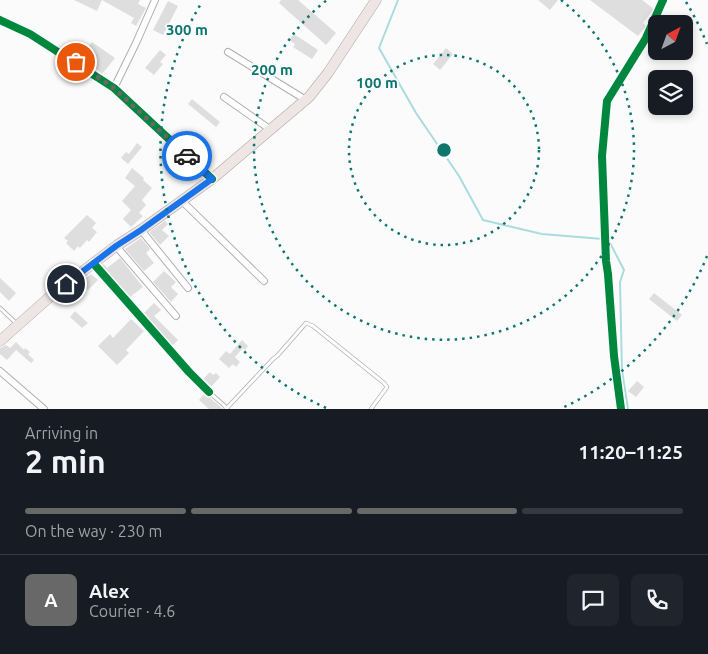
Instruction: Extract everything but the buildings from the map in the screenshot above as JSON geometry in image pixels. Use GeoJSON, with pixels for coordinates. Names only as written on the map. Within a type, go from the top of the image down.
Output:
{"type":"FeatureCollection","features":[{"type":"Feature","properties":{"kind":"main road"},"geometry":{"type":"LineString","coordinates":[[0,341],[52,294],[116,246],[212,179],[306,100],[328,73],[376,0]]}},
{"type":"Feature","properties":{"kind":"street"},"geometry":{"type":"LineString","coordinates":[[114,88],[155,0]]}},
{"type":"Feature","properties":{"kind":"street"},"geometry":{"type":"LineString","coordinates":[[621,409],[614,356],[606,260],[602,156],[607,100],[646,38],[663,0]]}},
{"type":"Feature","properties":{"kind":"street"},"geometry":{"type":"LineString","coordinates":[[0,20],[30,34],[114,88],[212,179]]}},
{"type":"Feature","properties":{"kind":"street"},"geometry":{"type":"LineString","coordinates":[[228,52],[306,100]]}},
{"type":"Feature","properties":{"kind":"street"},"geometry":{"type":"LineString","coordinates":[[224,97],[271,130]]}},
{"type":"Feature","properties":{"kind":"street"},"geometry":{"type":"LineString","coordinates":[[182,201],[264,281]]}},
{"type":"Feature","properties":{"kind":"street"},"geometry":{"type":"LineString","coordinates":[[141,230],[188,288]]}},
{"type":"Feature","properties":{"kind":"street"},"geometry":{"type":"LineString","coordinates":[[116,246],[176,316]]}},
{"type":"Feature","properties":{"kind":"street"},"geometry":{"type":"LineString","coordinates":[[94,264],[183,365],[210,392]]}},
{"type":"Feature","properties":{"kind":"street"},"geometry":{"type":"LineString","coordinates":[[0,370],[44,409]]}},
{"type":"Feature","properties":{"kind":"lane"},"geometry":{"type":"LineString","coordinates":[[0,308],[18,325]]}},
{"type":"Feature","properties":{"kind":"lane"},"geometry":{"type":"LineString","coordinates":[[210,392],[227,408],[306,323],[313,326],[384,383],[387,388],[371,409]]}},
{"type":"Feature","properties":{"kind":"waterway"},"geometry":{"type":"LineString","coordinates":[[398,0],[379,48],[416,113],[459,176],[483,220],[542,234],[603,239]]}},
{"type":"Feature","properties":{"kind":"waterway"},"geometry":{"type":"LineString","coordinates":[[608,239],[624,270],[620,282],[622,371],[628,409]]}},
{"type":"Feature","properties":{"kind":"cycle path"},"geometry":{"type":"LineString","coordinates":[[621,409],[614,356],[606,261],[602,156],[607,101],[646,38],[663,0]]}},
{"type":"Feature","properties":{"kind":"cycle path"},"geometry":{"type":"LineString","coordinates":[[0,20],[30,34],[114,88],[212,179]]}},
{"type":"Feature","properties":{"kind":"cycle path"},"geometry":{"type":"LineString","coordinates":[[94,264],[189,372],[209,392]]}},
{"type":"Feature","properties":{"kind":"way so far"},"geometry":{"type":"LineString","coordinates":[[76,62],[114,88],[187,156]]}},
{"type":"Feature","properties":{"kind":"route"},"geometry":{"type":"LineString","coordinates":[[66,284],[116,246],[212,179],[187,156]]}}]}
